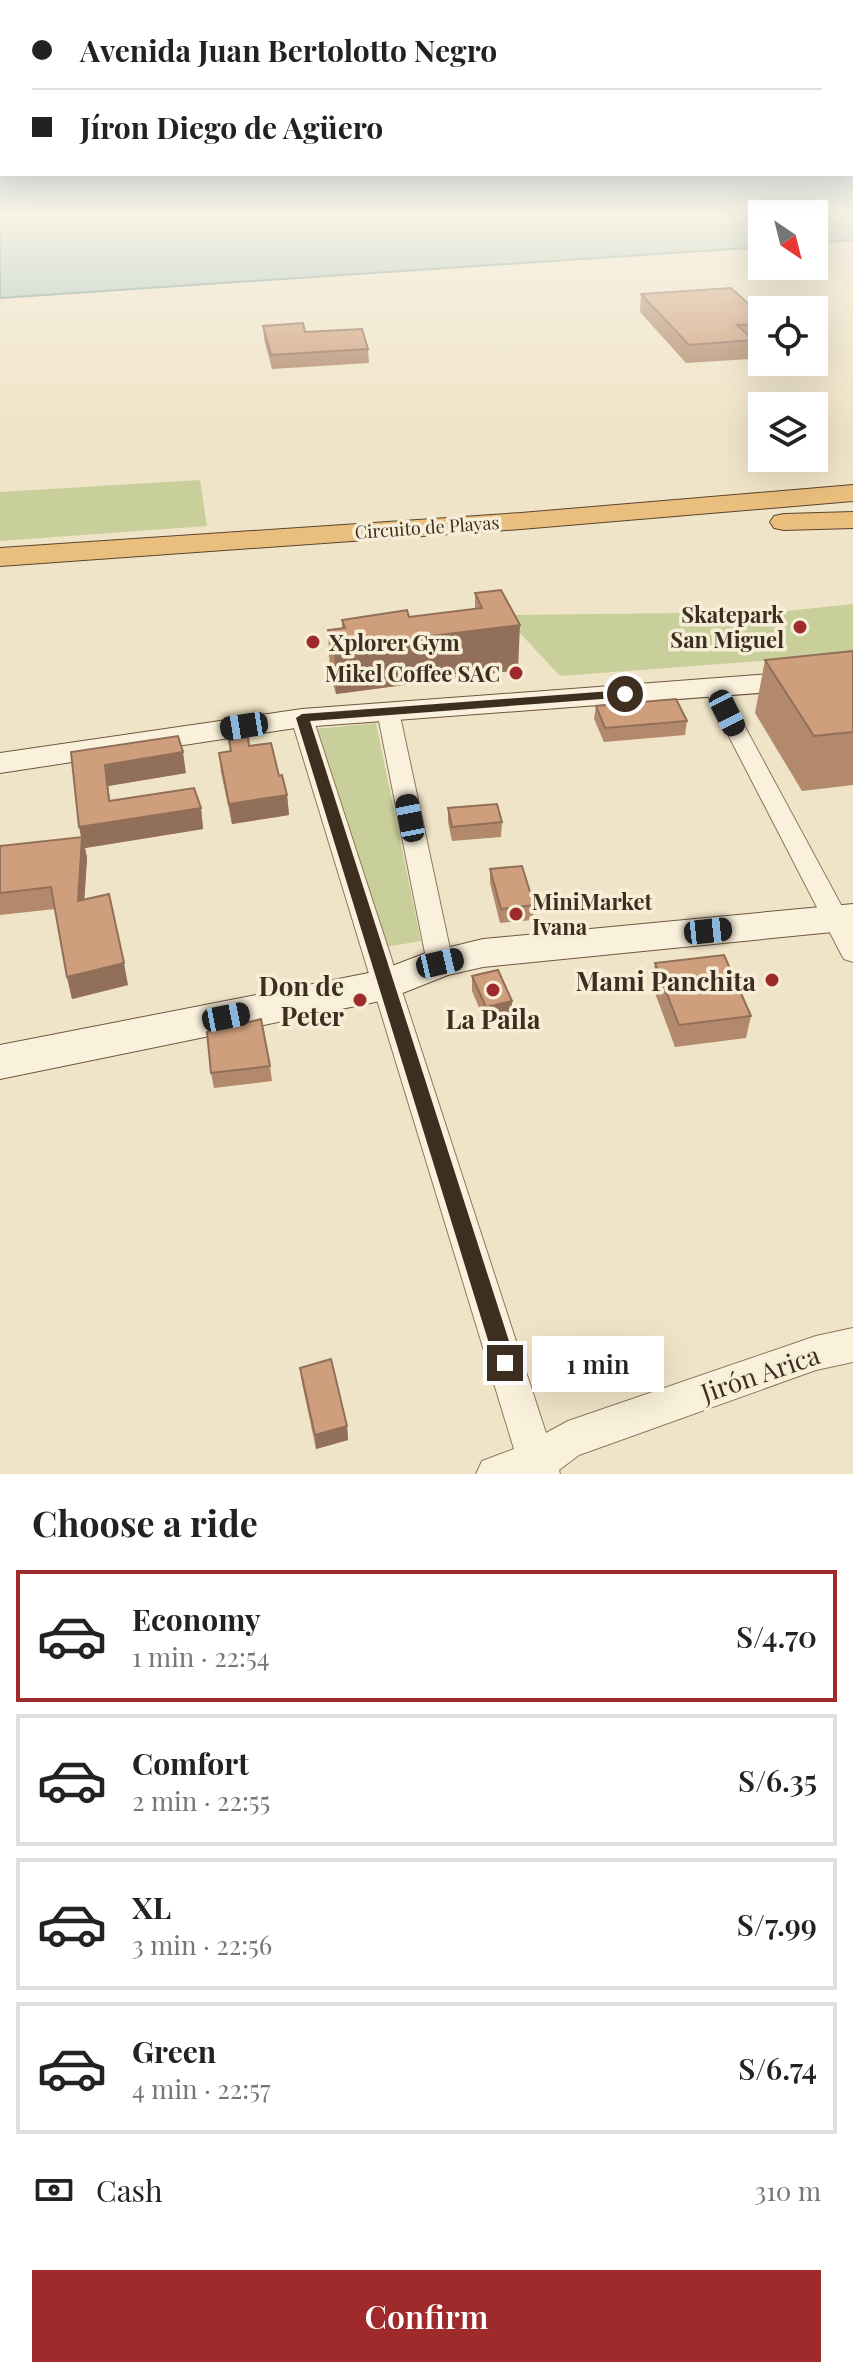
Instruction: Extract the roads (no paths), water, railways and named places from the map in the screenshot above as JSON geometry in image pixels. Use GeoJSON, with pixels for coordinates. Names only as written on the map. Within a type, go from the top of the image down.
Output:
{"type":"FeatureCollection","features":[{"type":"Feature","properties":{"kind":"highway","name":"Circuito de Playas"},"geometry":{"type":"LineString","coordinates":[[0,557],[521,521],[853,493]]}},
{"type":"Feature","properties":{"kind":"highway","name":"Circuito de Playas"},"geometry":{"type":"LineString","coordinates":[[0,572],[638,527],[853,520]]}},
{"type":"Feature","properties":{"kind":"main road"},"geometry":{"type":"LineString","coordinates":[[0,763],[302,718],[853,677]]}},
{"type":"Feature","properties":{"kind":"main road"},"geometry":{"type":"LineString","coordinates":[[0,1062],[385,985],[440,963],[483,953],[847,929]]}},
{"type":"Feature","properties":{"kind":"street"},"geometry":{"type":"LineString","coordinates":[[714,688],[847,929]]}},
{"type":"Feature","properties":{"kind":"street"},"geometry":{"type":"LineString","coordinates":[[388,711],[440,963]]}},
{"type":"Feature","properties":{"kind":"street"},"geometry":{"type":"LineString","coordinates":[[302,718],[539,1468]]}},
{"type":"Feature","properties":{"kind":"street","name":"Jirón Arica"},"geometry":{"type":"LineString","coordinates":[[495,1474],[539,1468],[568,1440],[816,1353],[853,1345]]}},
{"type":"Feature","properties":{"kind":"water"},"geometry":{"type":"Polygon","coordinates":[[[0,284],[212,284],[0,298],[0,284]]]}},
{"type":"Feature","properties":{"kind":"place","name":"Skatepark San Miguel"},"geometry":{"type":"Point","coordinates":[800,627]}},
{"type":"Feature","properties":{"kind":"place","name":"Xplorer Gym"},"geometry":{"type":"Point","coordinates":[313,642]}},
{"type":"Feature","properties":{"kind":"place","name":"Mikel Coffee SAC"},"geometry":{"type":"Point","coordinates":[516,673]}},
{"type":"Feature","properties":{"kind":"place","name":"MiniMarket Ivana"},"geometry":{"type":"Point","coordinates":[516,914]}},
{"type":"Feature","properties":{"kind":"place","name":"Mami Panchita"},"geometry":{"type":"Point","coordinates":[772,980]}},
{"type":"Feature","properties":{"kind":"place","name":"La Paila"},"geometry":{"type":"Point","coordinates":[493,990]}},
{"type":"Feature","properties":{"kind":"place","name":"Don de Peter"},"geometry":{"type":"Point","coordinates":[360,1000]}}]}
